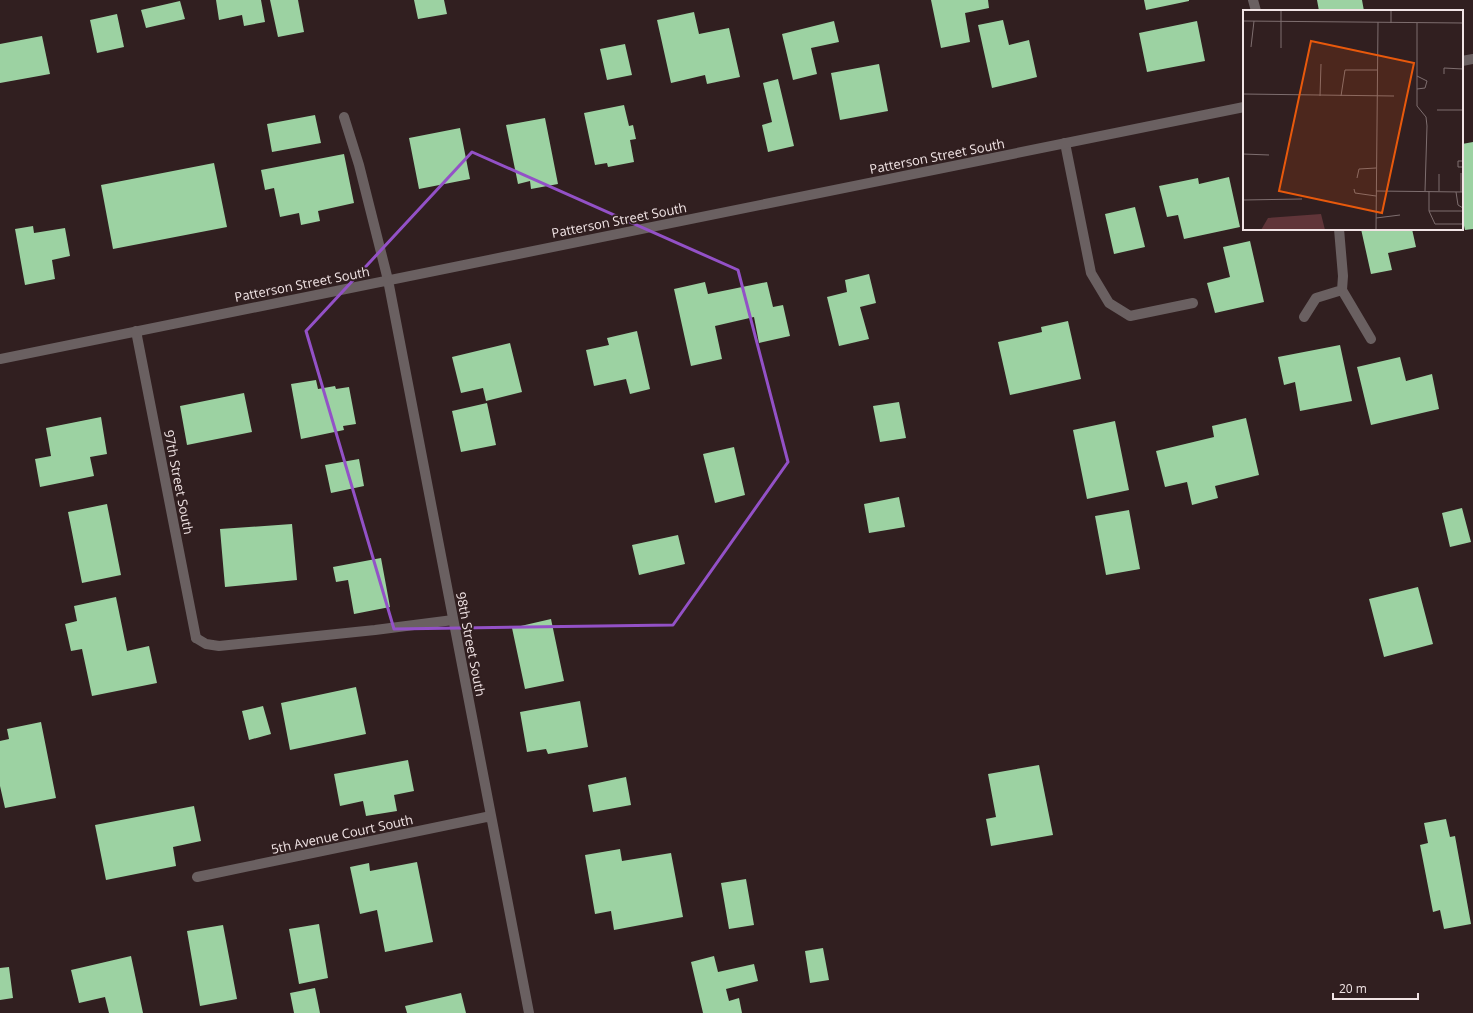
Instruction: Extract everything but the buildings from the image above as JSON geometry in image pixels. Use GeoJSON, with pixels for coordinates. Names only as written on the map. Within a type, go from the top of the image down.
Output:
{"type":"FeatureCollection","features":[{"type":"Feature","properties":{"kind":"street"},"geometry":{"type":"LineString","coordinates":[[1253,0],[1256,10]]}},
{"type":"Feature","properties":{"kind":"street"},"geometry":{"type":"LineString","coordinates":[[1463,61],[1473,59]]}},
{"type":"Feature","properties":{"kind":"street","name":"Patterson Street South"},"geometry":{"type":"LineString","coordinates":[[0,359],[1243,107]]}},
{"type":"Feature","properties":{"kind":"street","name":"98th Street South"},"geometry":{"type":"LineString","coordinates":[[344,117],[361,172],[388,280],[529,1013]]}},
{"type":"Feature","properties":{"kind":"street"},"geometry":{"type":"LineString","coordinates":[[1065,143],[1091,274],[1109,303],[1130,316],[1192,303]]}},
{"type":"Feature","properties":{"kind":"street"},"geometry":{"type":"LineString","coordinates":[[1339,230],[1343,276],[1342,290],[1371,339]]}},
{"type":"Feature","properties":{"kind":"street"},"geometry":{"type":"LineString","coordinates":[[1304,317],[1316,298],[1342,290]]}},
{"type":"Feature","properties":{"kind":"street","name":"97th Street South"},"geometry":{"type":"LineString","coordinates":[[136,331],[196,638],[206,644],[219,646],[375,630],[453,620]]}},
{"type":"Feature","properties":{"kind":"street","name":"5th Avenue Court South"},"geometry":{"type":"LineString","coordinates":[[197,877],[491,816]]}},
{"type":"Feature","properties":{"kind":"highlighted area"},"geometry":{"type":"Polygon","coordinates":[[[472,152],[738,270],[788,462],[673,625],[394,629],[306,331],[472,152]]]}}]}
